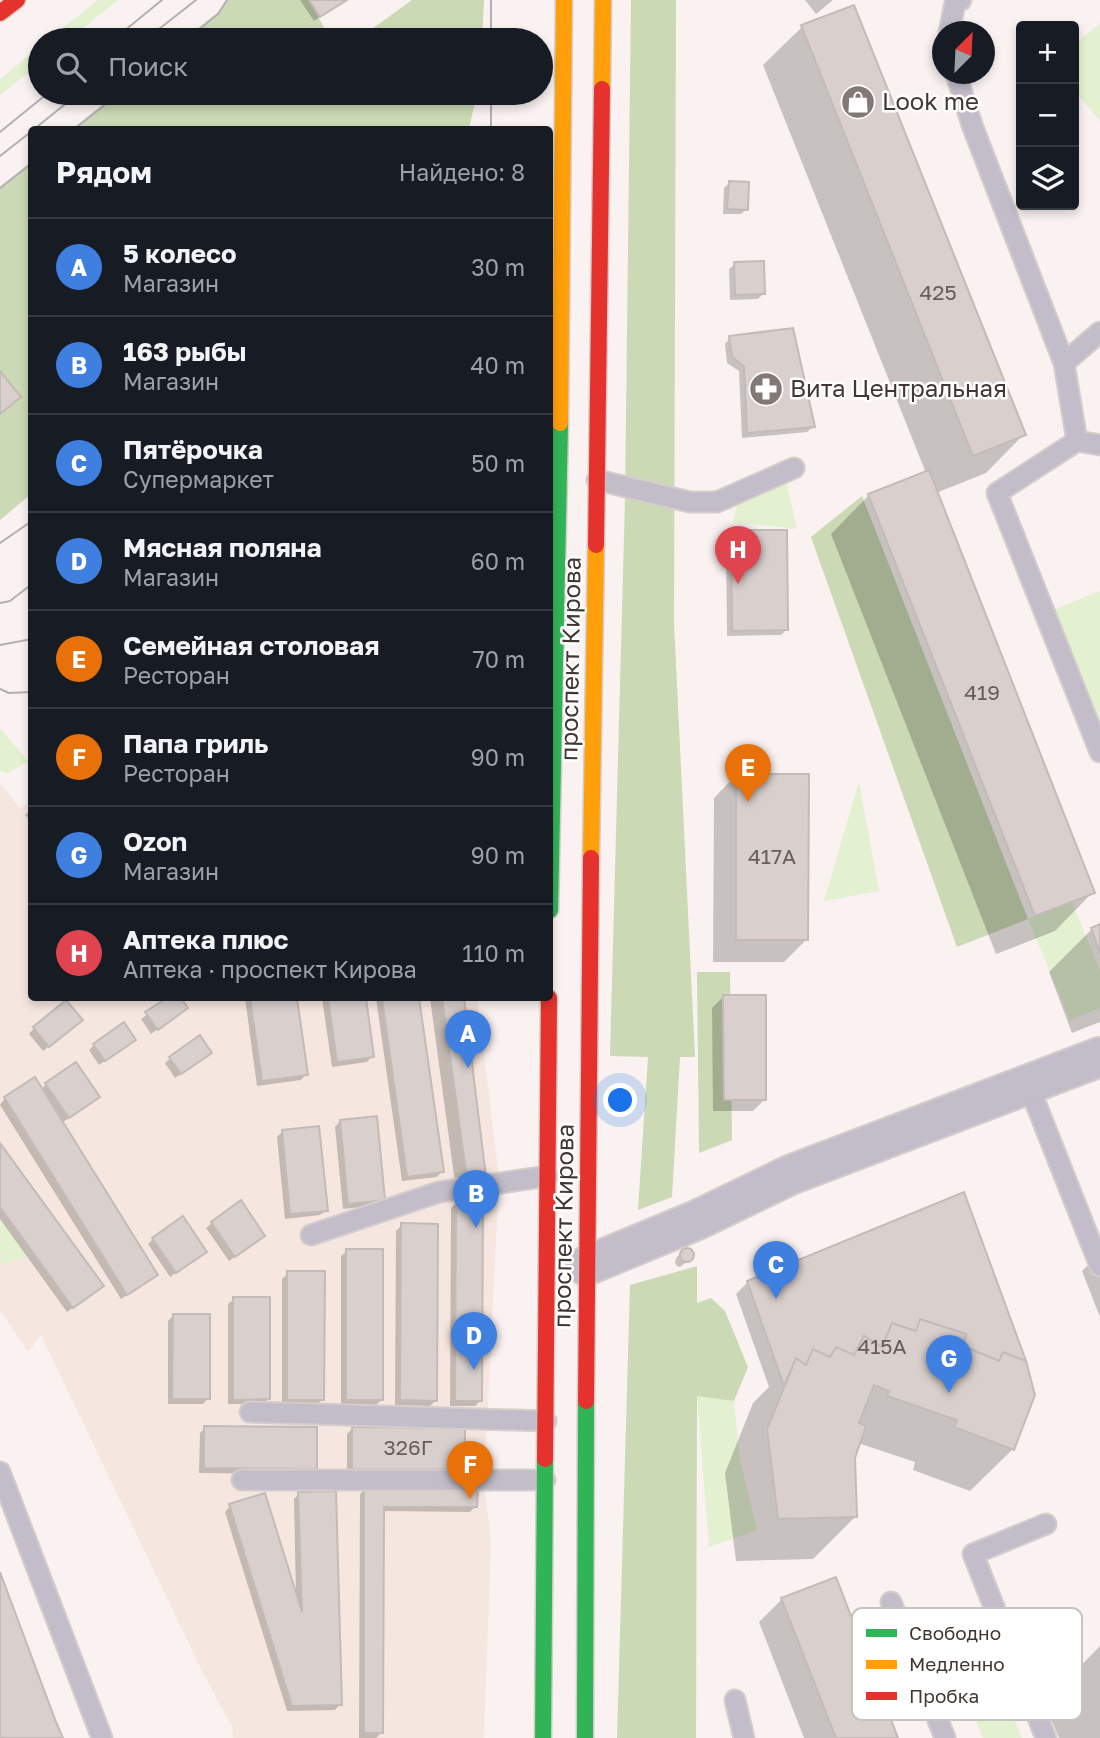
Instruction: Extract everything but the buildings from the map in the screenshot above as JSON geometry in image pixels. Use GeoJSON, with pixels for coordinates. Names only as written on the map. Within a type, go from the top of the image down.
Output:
{"type":"FeatureCollection","features":[{"type":"Feature","properties":{"kind":"main road"},"geometry":{"type":"LineString","coordinates":[[0,13],[16,0]]}},
{"type":"Feature","properties":{"kind":"main road","name":"проспект Кирова"},"geometry":{"type":"LineString","coordinates":[[564,0],[586,1266],[585,1738]]}},
{"type":"Feature","properties":{"kind":"main road","name":"проспект Кирова"},"geometry":{"type":"LineString","coordinates":[[572,481],[603,0]]}},
{"type":"Feature","properties":{"kind":"main road"},"geometry":{"type":"LineString","coordinates":[[553,796],[572,481]]}},
{"type":"Feature","properties":{"kind":"main road","name":"проспект Кирова"},"geometry":{"type":"LineString","coordinates":[[543,1738],[549,1001]]}},
{"type":"Feature","properties":{"kind":"street"},"geometry":{"type":"LineString","coordinates":[[586,1266],[697,1220],[790,1175],[1100,1057]]}},
{"type":"Feature","properties":{"kind":"lane"},"geometry":{"type":"LineString","coordinates":[[951,21],[955,4],[961,0]]}},
{"type":"Feature","properties":{"kind":"lane"},"geometry":{"type":"LineString","coordinates":[[959,84],[972,125],[1064,363],[1077,441]]}},
{"type":"Feature","properties":{"kind":"lane"},"geometry":{"type":"LineString","coordinates":[[1064,363],[1100,332]]}},
{"type":"Feature","properties":{"kind":"lane"},"geometry":{"type":"LineString","coordinates":[[1100,445],[1077,441],[997,493],[1100,752]]}},
{"type":"Feature","properties":{"kind":"lane"},"geometry":{"type":"LineString","coordinates":[[572,481],[690,502],[717,502],[794,468]]}},
{"type":"Feature","properties":{"kind":"lane"},"geometry":{"type":"LineString","coordinates":[[1028,1084],[1100,1266]]}},
{"type":"Feature","properties":{"kind":"lane"},"geometry":{"type":"LineString","coordinates":[[311,1235],[439,1192],[548,1176]]}},
{"type":"Feature","properties":{"kind":"lane"},"geometry":{"type":"LineString","coordinates":[[250,1412],[546,1421]]}},
{"type":"Feature","properties":{"kind":"lane"},"geometry":{"type":"LineString","coordinates":[[0,1472],[103,1738]]}},
{"type":"Feature","properties":{"kind":"lane"},"geometry":{"type":"LineString","coordinates":[[242,1480],[545,1480]]}},
{"type":"Feature","properties":{"kind":"lane"},"geometry":{"type":"LineString","coordinates":[[994,1608],[973,1554],[1046,1524]]}},
{"type":"Feature","properties":{"kind":"lane"},"geometry":{"type":"LineString","coordinates":[[891,1602],[893,1608]]}},
{"type":"Feature","properties":{"kind":"lane"},"geometry":{"type":"LineString","coordinates":[[735,1700],[744,1738]]}},
{"type":"Feature","properties":{"kind":"lane"},"geometry":{"type":"LineString","coordinates":[[939,1720],[946,1738]]}},
{"type":"Feature","properties":{"kind":"lane"},"geometry":{"type":"LineString","coordinates":[[1038,1720],[1045,1738]]}},
{"type":"Feature","properties":{"kind":"shaded area"},"geometry":{"type":"Polygon","coordinates":[[[0,783],[21,809],[28,803],[28,1001],[477,1001],[499,1177],[484,1485],[491,1541],[484,1738],[233,1738],[232,1727],[202,1671],[41,1335],[28,1352],[0,1310],[0,783]]]}},
{"type":"Feature","properties":{"kind":"green space"},"geometry":{"type":"Polygon","coordinates":[[[98,0],[118,0],[83,28],[63,28],[98,0]]]}},
{"type":"Feature","properties":{"kind":"green space"},"geometry":{"type":"Polygon","coordinates":[[[227,0],[309,0],[324,28],[198,28],[222,9],[227,0]]]}},
{"type":"Feature","properties":{"kind":"green space"},"geometry":{"type":"Polygon","coordinates":[[[412,0],[484,0],[483,28],[373,28],[412,0]]]}},
{"type":"Feature","properties":{"kind":"green space"},"geometry":{"type":"Polygon","coordinates":[[[631,0],[676,0],[674,623],[695,1057],[680,1057],[672,1197],[638,1210],[648,1057],[610,1056],[625,499],[631,0]]]}},
{"type":"Feature","properties":{"kind":"green space"},"geometry":{"type":"Polygon","coordinates":[[[1100,23],[1100,121],[1079,96],[1079,41],[1100,23]]]}},
{"type":"Feature","properties":{"kind":"green space"},"geometry":{"type":"Polygon","coordinates":[[[28,56],[28,73],[0,95],[0,79],[28,56]]]}},
{"type":"Feature","properties":{"kind":"green space"},"geometry":{"type":"Polygon","coordinates":[[[102,105],[474,105],[470,126],[76,126],[102,105]]]}},
{"type":"Feature","properties":{"kind":"green space"},"geometry":{"type":"Polygon","coordinates":[[[28,164],[28,497],[0,520],[0,187],[28,164]]]}},
{"type":"Feature","properties":{"kind":"green space"},"geometry":{"type":"Polygon","coordinates":[[[785,476],[797,529],[733,522],[738,501],[785,476]]]}},
{"type":"Feature","properties":{"kind":"green space"},"geometry":{"type":"Polygon","coordinates":[[[862,496],[1028,919],[957,947],[811,537],[862,496]]]}},
{"type":"Feature","properties":{"kind":"green space"},"geometry":{"type":"Polygon","coordinates":[[[1100,591],[1100,723],[1055,609],[1100,591]]]}},
{"type":"Feature","properties":{"kind":"green space"},"geometry":{"type":"Polygon","coordinates":[[[0,728],[28,761],[8,773],[0,771],[0,728]]]}},
{"type":"Feature","properties":{"kind":"green space"},"geometry":{"type":"Polygon","coordinates":[[[859,782],[879,891],[824,901],[859,782]]]}},
{"type":"Feature","properties":{"kind":"green space"},"geometry":{"type":"Polygon","coordinates":[[[1072,902],[1100,971],[1100,1008],[1070,1020],[1028,919],[1072,902]]]}},
{"type":"Feature","properties":{"kind":"green space"},"geometry":{"type":"Polygon","coordinates":[[[697,972],[730,972],[732,1140],[699,1153],[697,972]]]}},
{"type":"Feature","properties":{"kind":"green space"},"geometry":{"type":"Polygon","coordinates":[[[0,1218],[29,1256],[1,1265],[0,1218]]]}},
{"type":"Feature","properties":{"kind":"green space"},"geometry":{"type":"Polygon","coordinates":[[[697,1266],[697,1303],[711,1298],[725,1311],[748,1367],[734,1401],[697,1396],[696,1738],[617,1738],[630,1285],[697,1266]]]}},
{"type":"Feature","properties":{"kind":"green space"},"geometry":{"type":"Polygon","coordinates":[[[697,1396],[734,1401],[740,1460],[757,1530],[709,1547],[697,1396]]]}},
{"type":"Feature","properties":{"kind":"green space"},"geometry":{"type":"Polygon","coordinates":[[[976,1720],[1014,1720],[1022,1738],[983,1738],[976,1720]]]}},
{"type":"Feature","properties":{"kind":"tram line"},"geometry":{"type":"LineString","coordinates":[[128,28],[162,0]]}},
{"type":"Feature","properties":{"kind":"tram line"},"geometry":{"type":"LineString","coordinates":[[160,28],[196,0]]}},
{"type":"Feature","properties":{"kind":"tram line"},"geometry":{"type":"LineString","coordinates":[[201,28],[218,14],[227,0]]}},
{"type":"Feature","properties":{"kind":"tram line"},"geometry":{"type":"LineString","coordinates":[[491,0],[491,28]]}},
{"type":"Feature","properties":{"kind":"tram line"},"geometry":{"type":"LineString","coordinates":[[0,132],[33,105]]}},
{"type":"Feature","properties":{"kind":"tram line"},"geometry":{"type":"LineString","coordinates":[[38,126],[64,105]]}},
{"type":"Feature","properties":{"kind":"tram line"},"geometry":{"type":"LineString","coordinates":[[78,126],[105,105]]}},
{"type":"Feature","properties":{"kind":"tram line"},"geometry":{"type":"LineString","coordinates":[[491,105],[491,126]]}},
{"type":"Feature","properties":{"kind":"tram line"},"geometry":{"type":"LineString","coordinates":[[0,156],[28,134]]}},
{"type":"Feature","properties":{"kind":"tram line"},"geometry":{"type":"LineString","coordinates":[[0,188],[28,166]]}},
{"type":"Feature","properties":{"kind":"tram line"},"geometry":{"type":"LineString","coordinates":[[0,543],[28,524]]}},
{"type":"Feature","properties":{"kind":"tram line"},"geometry":{"type":"LineString","coordinates":[[0,603],[10,601],[28,587]]}},
{"type":"Feature","properties":{"kind":"tram line"},"geometry":{"type":"LineString","coordinates":[[0,645],[28,640]]}},
{"type":"Feature","properties":{"kind":"tram line"},"geometry":{"type":"LineString","coordinates":[[0,689],[9,693],[28,692]]}},
{"type":"Feature","properties":{"kind":"traffic: fast"},"geometry":{"type":"LineString","coordinates":[[553,764],[560,423]]}},
{"type":"Feature","properties":{"kind":"traffic: fast"},"geometry":{"type":"LineString","coordinates":[[585,1738],[586,1401]]}},
{"type":"Feature","properties":{"kind":"traffic: fast"},"geometry":{"type":"LineString","coordinates":[[543,1738],[545,1459]]}},
{"type":"Feature","properties":{"kind":"traffic: slow"},"geometry":{"type":"LineString","coordinates":[[560,423],[564,0]]}},
{"type":"Feature","properties":{"kind":"traffic: slow"},"geometry":{"type":"LineString","coordinates":[[602,89],[603,0]]}},
{"type":"Feature","properties":{"kind":"traffic: slow"},"geometry":{"type":"LineString","coordinates":[[591,858],[596,545]]}},
{"type":"Feature","properties":{"kind":"traffic: jam"},"geometry":{"type":"LineString","coordinates":[[0,13],[17,0]]}},
{"type":"Feature","properties":{"kind":"traffic: jam"},"geometry":{"type":"LineString","coordinates":[[596,545],[602,89]]}},
{"type":"Feature","properties":{"kind":"traffic: jam"},"geometry":{"type":"LineString","coordinates":[[586,1401],[591,858]]}},
{"type":"Feature","properties":{"kind":"traffic: jam"},"geometry":{"type":"LineString","coordinates":[[545,1459],[549,1001]]}},
{"type":"Feature","properties":{"kind":"place","name":"Look me"},"geometry":{"type":"Point","coordinates":[858,102]}},
{"type":"Feature","properties":{"kind":"place","name":"Вита Центральная"},"geometry":{"type":"Point","coordinates":[766,389]}},
{"type":"Feature","properties":{"kind":"place","name":"Аптека плюс"},"geometry":{"type":"Point","coordinates":[738,584]}},
{"type":"Feature","properties":{"kind":"place","name":"Семейная столовая"},"geometry":{"type":"Point","coordinates":[748,802]}},
{"type":"Feature","properties":{"kind":"place","name":"5 колесо"},"geometry":{"type":"Point","coordinates":[468,1068]}},
{"type":"Feature","properties":{"kind":"place","name":"163 рыбы"},"geometry":{"type":"Point","coordinates":[476,1228]}},
{"type":"Feature","properties":{"kind":"place","name":"Пятёрочка"},"geometry":{"type":"Point","coordinates":[776,1299]}},
{"type":"Feature","properties":{"kind":"place","name":"Мясная поляна"},"geometry":{"type":"Point","coordinates":[474,1370]}},
{"type":"Feature","properties":{"kind":"place","name":"Ozon"},"geometry":{"type":"Point","coordinates":[949,1393]}},
{"type":"Feature","properties":{"kind":"place","name":"Папа гриль"},"geometry":{"type":"Point","coordinates":[470,1499]}}]}
